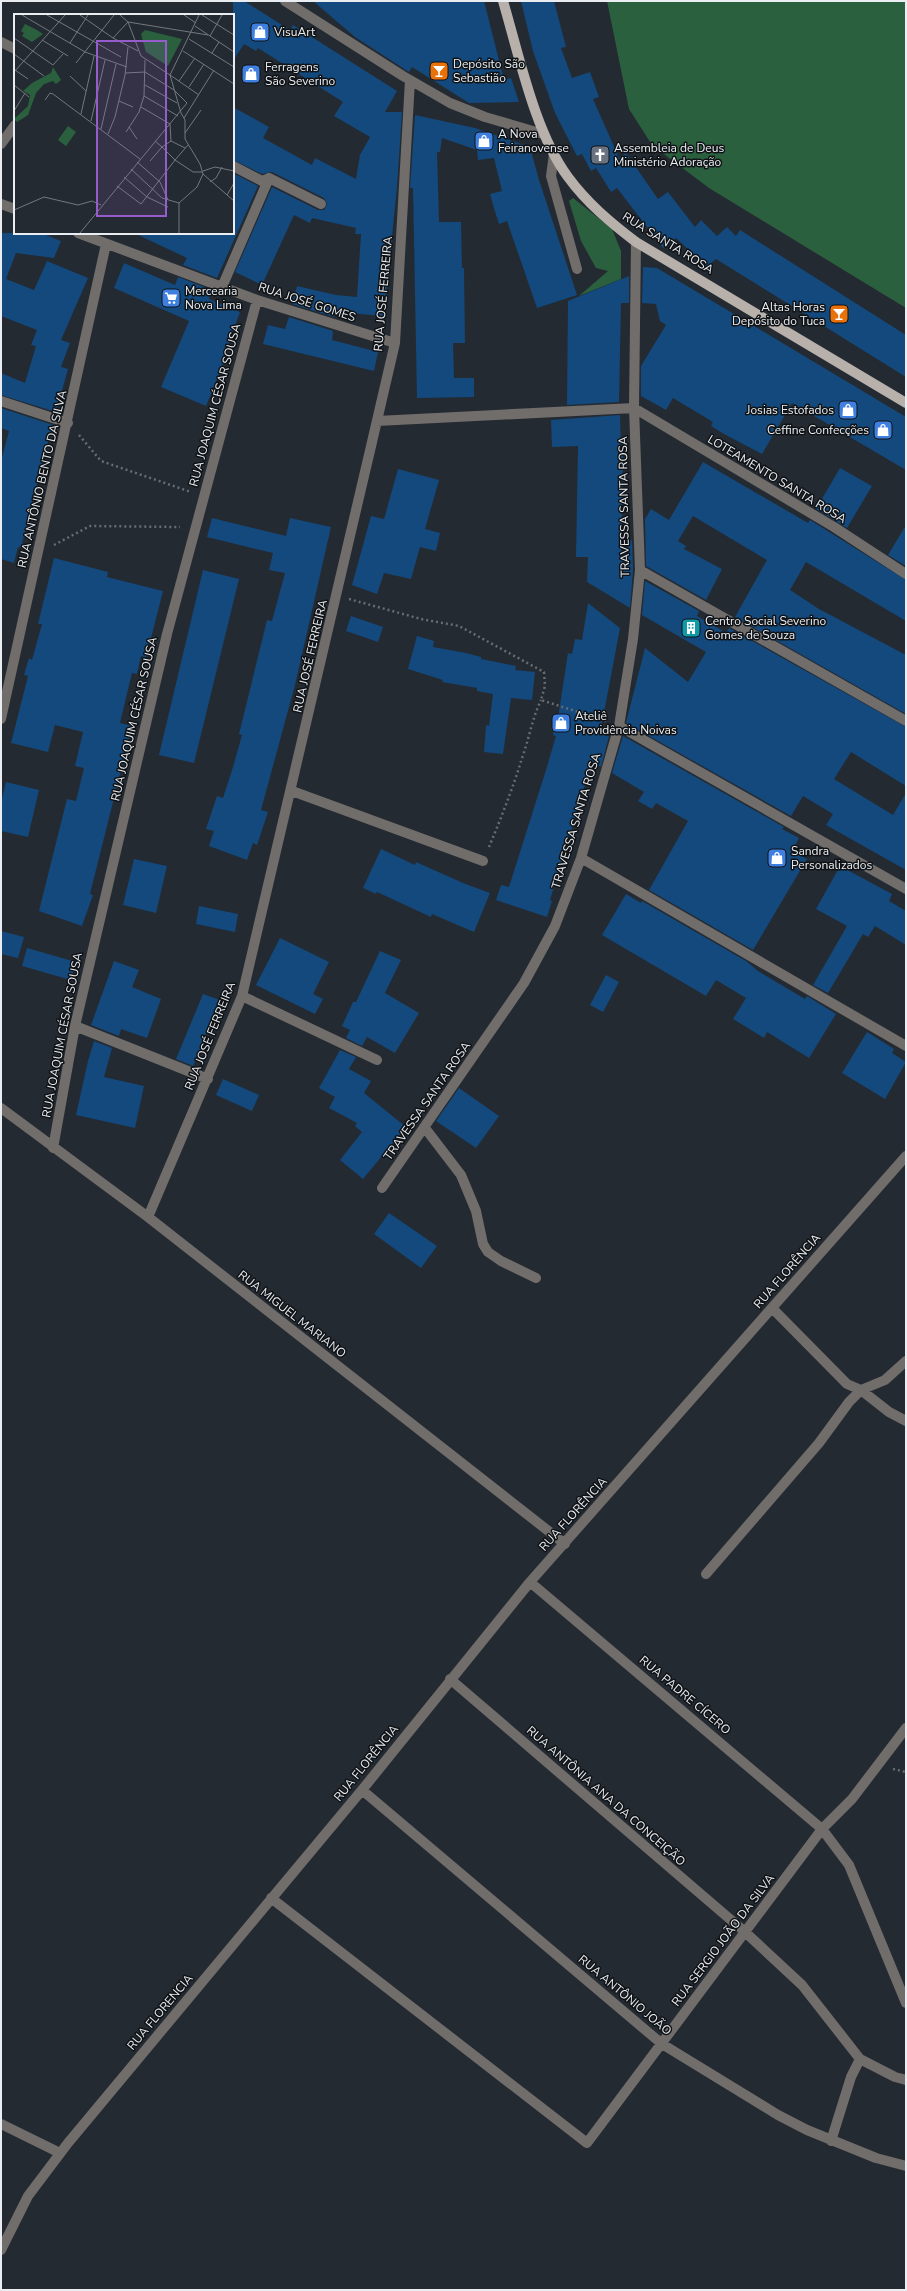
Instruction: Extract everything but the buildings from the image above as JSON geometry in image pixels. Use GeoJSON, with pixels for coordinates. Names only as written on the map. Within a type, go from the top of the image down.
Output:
{"type":"FeatureCollection","features":[{"type":"Feature","properties":{"kind":"main road","name":"RUA SANTA ROSA"},"geometry":{"type":"LineString","coordinates":[[503,1],[543,134],[567,176],[585,198],[609,222],[636,242],[906,402]]}},
{"type":"Feature","properties":{"kind":"street"},"geometry":{"type":"LineString","coordinates":[[284,1],[410,80],[450,103],[485,117],[543,134]]}},
{"type":"Feature","properties":{"kind":"street"},"geometry":{"type":"LineString","coordinates":[[1,42],[14,48]]}},
{"type":"Feature","properties":{"kind":"street","name":"RUA JOSÉ FERREIRA"},"geometry":{"type":"LineString","coordinates":[[148,1217],[242,996],[337,596],[395,343],[410,80]]}},
{"type":"Feature","properties":{"kind":"street"},"geometry":{"type":"LineString","coordinates":[[1,144],[14,126]]}},
{"type":"Feature","properties":{"kind":"street"},"geometry":{"type":"LineString","coordinates":[[554,154],[551,176],[577,269]]}},
{"type":"Feature","properties":{"kind":"street"},"geometry":{"type":"LineString","coordinates":[[234,167],[262,182],[269,178]]}},
{"type":"Feature","properties":{"kind":"street"},"geometry":{"type":"LineString","coordinates":[[269,178],[321,204]]}},
{"type":"Feature","properties":{"kind":"street"},"geometry":{"type":"LineString","coordinates":[[222,287],[269,178]]}},
{"type":"Feature","properties":{"kind":"street"},"geometry":{"type":"LineString","coordinates":[[1,204],[14,209]]}},
{"type":"Feature","properties":{"kind":"street","name":"RUA JOSÉ GOMES"},"geometry":{"type":"LineString","coordinates":[[81,234],[257,300],[395,343]]}},
{"type":"Feature","properties":{"kind":"street","name":"TRAVESSA SANTA ROSA"},"geometry":{"type":"LineString","coordinates":[[382,1188],[524,983],[555,926],[581,858],[619,726],[633,639],[640,570],[634,408],[636,242]]}},
{"type":"Feature","properties":{"kind":"street","name":"RUA ANTÔNIO BENTO DA SILVA"},"geometry":{"type":"LineString","coordinates":[[1,719],[68,423],[106,244]]}},
{"type":"Feature","properties":{"kind":"street","name":"RUA JOAQUIM CÉSAR SOUSA"},"geometry":{"type":"LineString","coordinates":[[53,1148],[75,1026],[167,634],[257,300]]}},
{"type":"Feature","properties":{"kind":"street"},"geometry":{"type":"LineString","coordinates":[[1,401],[68,423]]}},
{"type":"Feature","properties":{"kind":"street"},"geometry":{"type":"LineString","coordinates":[[377,421],[634,408]]}},
{"type":"Feature","properties":{"kind":"street","name":"LOTEAMENTO SANTA ROSA"},"geometry":{"type":"LineString","coordinates":[[634,408],[834,527],[906,574]]}},
{"type":"Feature","properties":{"kind":"street"},"geometry":{"type":"LineString","coordinates":[[640,570],[906,721]]}},
{"type":"Feature","properties":{"kind":"street"},"geometry":{"type":"LineString","coordinates":[[619,726],[906,889]]}},
{"type":"Feature","properties":{"kind":"street"},"geometry":{"type":"LineString","coordinates":[[292,790],[483,861]]}},
{"type":"Feature","properties":{"kind":"street"},"geometry":{"type":"LineString","coordinates":[[581,858],[906,1046]]}},
{"type":"Feature","properties":{"kind":"street"},"geometry":{"type":"LineString","coordinates":[[242,996],[377,1060]]}},
{"type":"Feature","properties":{"kind":"street"},"geometry":{"type":"LineString","coordinates":[[75,1026],[208,1079]]}},
{"type":"Feature","properties":{"kind":"street","name":"RUA MIGUEL MARIANO"},"geometry":{"type":"LineString","coordinates":[[1,1108],[148,1217],[565,1544]]}},
{"type":"Feature","properties":{"kind":"street"},"geometry":{"type":"LineString","coordinates":[[425,1128],[461,1175],[476,1211],[483,1244],[488,1252],[501,1262],[536,1278]]}},
{"type":"Feature","properties":{"kind":"street","name":"RUA FLORÊNCIA"},"geometry":{"type":"LineString","coordinates":[[271,1898],[362,1790],[450,1679],[530,1582],[906,1156]]}},
{"type":"Feature","properties":{"kind":"street"},"geometry":{"type":"LineString","coordinates":[[772,1308],[847,1384],[861,1390],[889,1412],[906,1421]]}},
{"type":"Feature","properties":{"kind":"street"},"geometry":{"type":"LineString","coordinates":[[706,1574],[819,1443],[849,1402],[861,1390],[885,1380],[906,1361]]}},
{"type":"Feature","properties":{"kind":"street","name":"RUA PADRE CÍCERO"},"geometry":{"type":"LineString","coordinates":[[530,1582],[822,1829],[849,1865],[906,2003]]}},
{"type":"Feature","properties":{"kind":"street","name":"RUA ANTÔNIA ANA DA CONCEIÇÃO"},"geometry":{"type":"LineString","coordinates":[[450,1679],[745,1932],[802,1985],[860,2058]]}},
{"type":"Feature","properties":{"kind":"street","name":"RUA SERGIO JOÃO DA SILVA"},"geometry":{"type":"LineString","coordinates":[[271,1898],[587,2143],[822,1829],[852,1799],[906,1728]]}},
{"type":"Feature","properties":{"kind":"street","name":"RUA ANTÔNIO JOÃO"},"geometry":{"type":"LineString","coordinates":[[362,1790],[662,2044],[778,2115],[831,2141],[876,2158],[906,2166]]}},
{"type":"Feature","properties":{"kind":"street","name":"RUA FLORENCIA"},"geometry":{"type":"LineString","coordinates":[[1,2250],[28,2196],[60,2153],[271,1898]]}},
{"type":"Feature","properties":{"kind":"street"},"geometry":{"type":"LineString","coordinates":[[831,2141],[851,2077],[860,2058],[895,2077],[906,2080]]}},
{"type":"Feature","properties":{"kind":"street"},"geometry":{"type":"LineString","coordinates":[[1,2124],[60,2153]]}},
{"type":"Feature","properties":{"kind":"path"},"geometry":{"type":"LineString","coordinates":[[68,423],[101,461],[203,496]]}},
{"type":"Feature","properties":{"kind":"path"},"geometry":{"type":"LineString","coordinates":[[38,553],[90,526],[180,527],[197,520]]}},
{"type":"Feature","properties":{"kind":"path"},"geometry":{"type":"LineString","coordinates":[[337,596],[421,619],[459,626],[544,672],[545,686],[541,700],[534,715],[522,759],[500,822],[483,861]]}},
{"type":"Feature","properties":{"kind":"path"},"geometry":{"type":"LineString","coordinates":[[541,700],[619,726]]}},
{"type":"Feature","properties":{"kind":"green space"},"geometry":{"type":"Polygon","coordinates":[[[607,1],[906,1],[906,308],[709,188],[652,145],[629,109],[607,1]]]}},
{"type":"Feature","properties":{"kind":"green space"},"geometry":{"type":"Polygon","coordinates":[[[573,198],[612,229],[621,251],[621,279],[579,296],[608,271],[596,268],[581,241],[569,201],[573,198]]]}},
{"type":"Feature","properties":{"kind":"place","name":"VisuArt"},"geometry":{"type":"Point","coordinates":[260,32]}},
{"type":"Feature","properties":{"kind":"place","name":"Depósito São Sebastião"},"geometry":{"type":"Point","coordinates":[439,71]}},
{"type":"Feature","properties":{"kind":"place","name":"Ferragens São Severino"},"geometry":{"type":"Point","coordinates":[251,74]}},
{"type":"Feature","properties":{"kind":"place","name":"A Nova Feiranovense"},"geometry":{"type":"Point","coordinates":[484,141]}},
{"type":"Feature","properties":{"kind":"place","name":"Assembleia de Deus Ministério Adoração"},"geometry":{"type":"Point","coordinates":[600,155]}},
{"type":"Feature","properties":{"kind":"place","name":"Mercearia Nova Lima"},"geometry":{"type":"Point","coordinates":[171,298]}},
{"type":"Feature","properties":{"kind":"place","name":"Altas Horas Depósito do Tuca"},"geometry":{"type":"Point","coordinates":[839,314]}},
{"type":"Feature","properties":{"kind":"place","name":"Josias Estofados"},"geometry":{"type":"Point","coordinates":[848,410]}},
{"type":"Feature","properties":{"kind":"place","name":"Ceffine Confecções"},"geometry":{"type":"Point","coordinates":[883,430]}},
{"type":"Feature","properties":{"kind":"place","name":"Centro Social Severino Gomes de Souza"},"geometry":{"type":"Point","coordinates":[691,628]}},
{"type":"Feature","properties":{"kind":"place","name":"Ateliê Providência Noivas"},"geometry":{"type":"Point","coordinates":[561,723]}},
{"type":"Feature","properties":{"kind":"place","name":"Sandra Personalizados"},"geometry":{"type":"Point","coordinates":[777,858]}}]}
